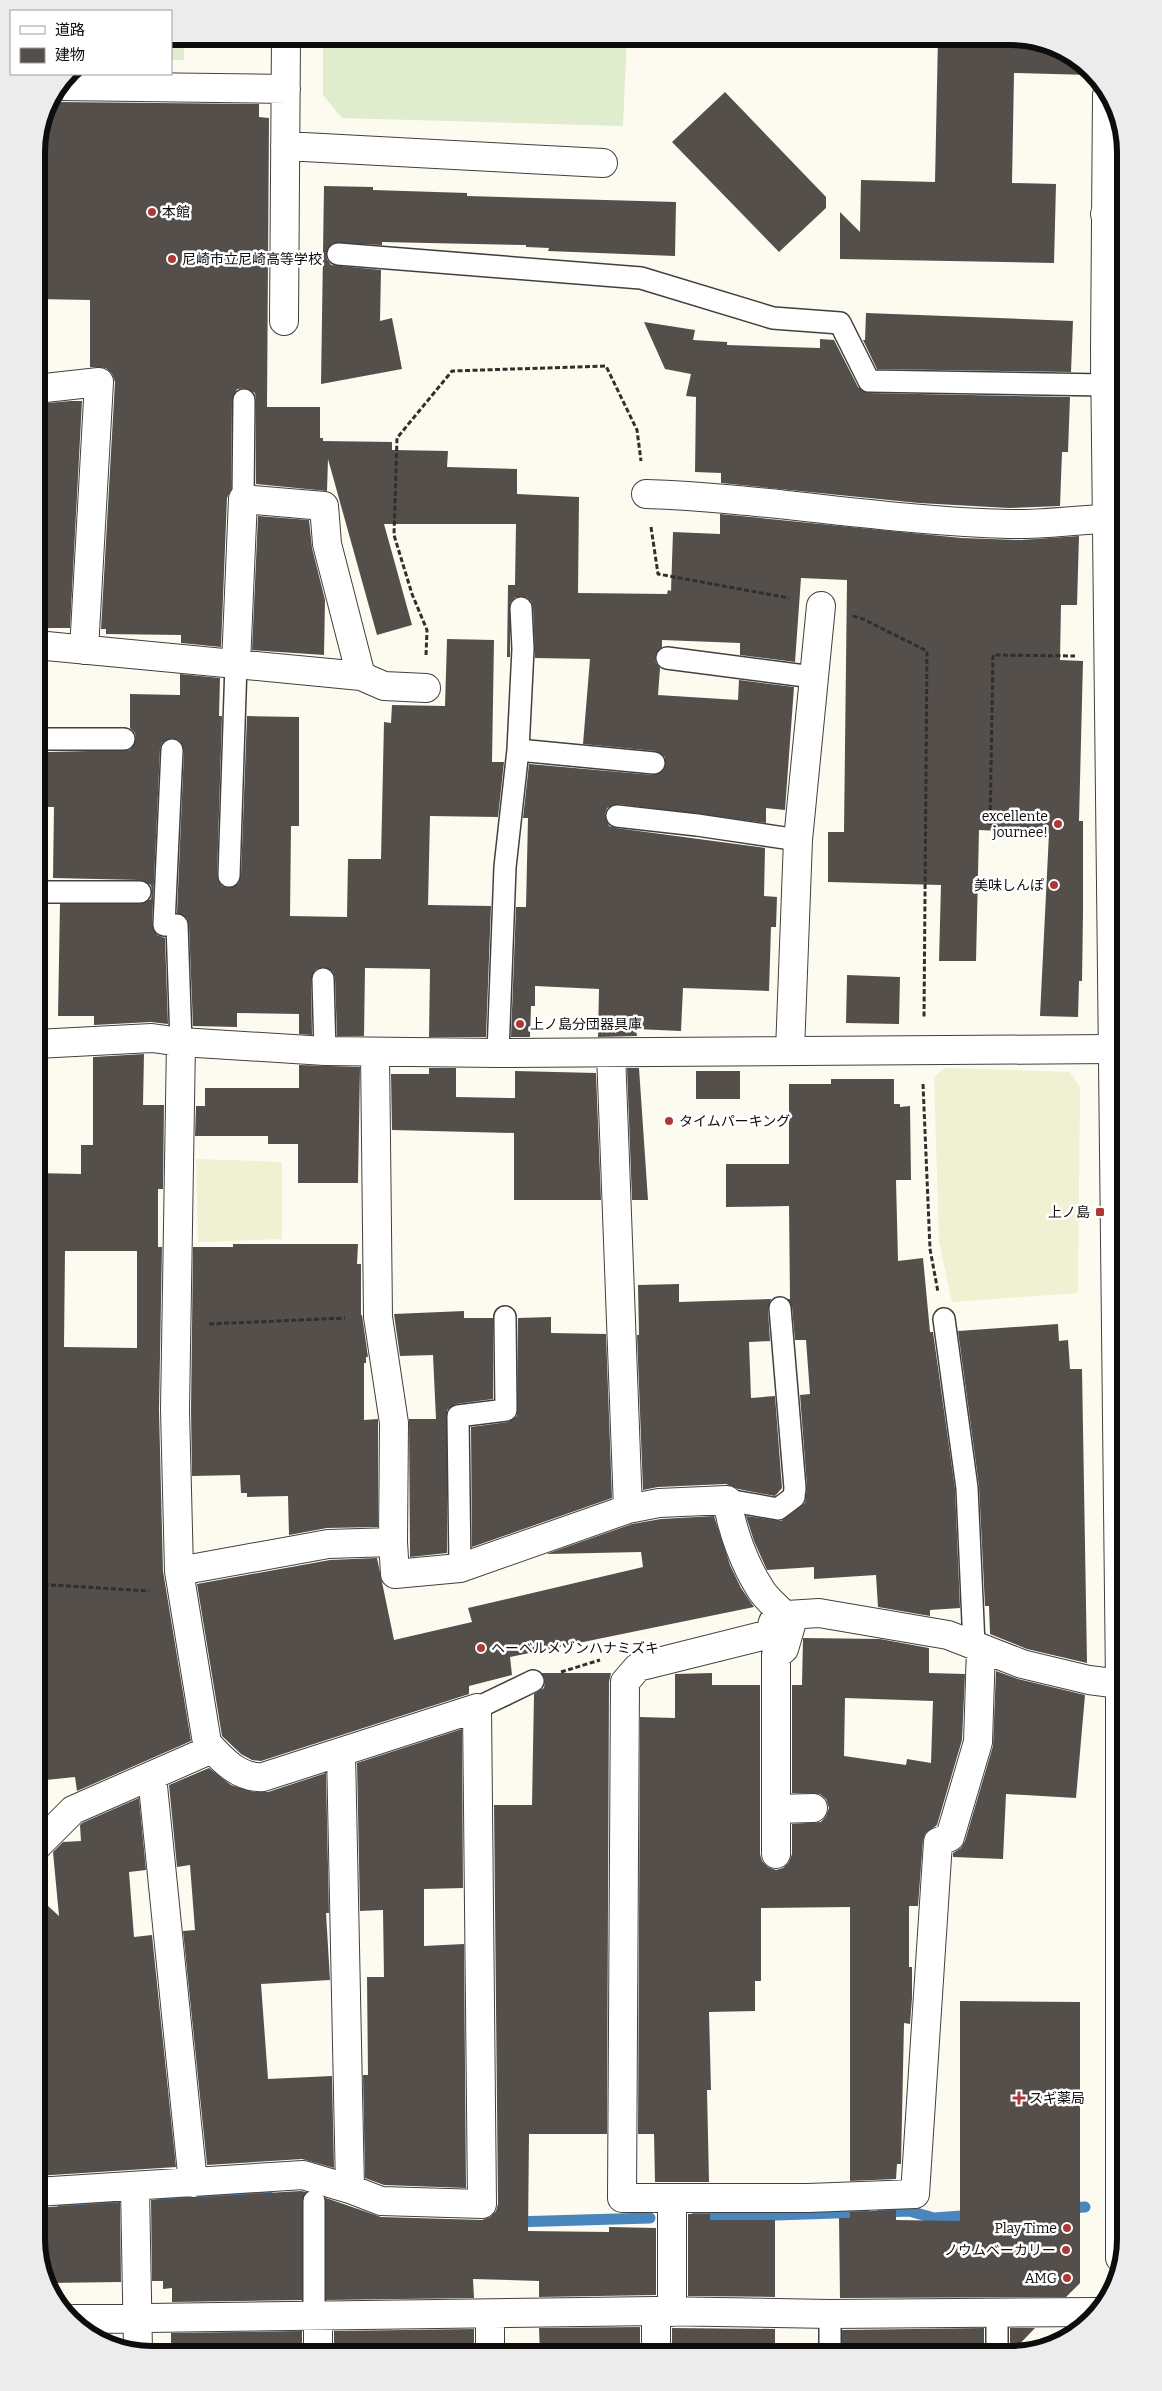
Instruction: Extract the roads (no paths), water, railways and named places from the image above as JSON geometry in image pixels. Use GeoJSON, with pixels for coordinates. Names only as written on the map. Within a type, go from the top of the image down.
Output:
{"type":"FeatureCollection","features":[{"type":"Feature","properties":{"kind":"street"},"geometry":{"type":"LineString","coordinates":[[284,322],[286,45]]}},
{"type":"Feature","properties":{"kind":"street"},"geometry":{"type":"LineString","coordinates":[[68,86],[286,88]]}},
{"type":"Feature","properties":{"kind":"street"},"geometry":{"type":"LineString","coordinates":[[1108,109],[1115,214],[1112,375],[1117,686]]}},
{"type":"Feature","properties":{"kind":"street"},"geometry":{"type":"LineString","coordinates":[[285,146],[604,162]]}},
{"type":"Feature","properties":{"kind":"street"},"geometry":{"type":"LineString","coordinates":[[45,388],[98,382],[84,650]]}},
{"type":"Feature","properties":{"kind":"street"},"geometry":{"type":"LineString","coordinates":[[646,494],[692,496],[963,522],[1010,524],[1113,523]]}},
{"type":"Feature","properties":{"kind":"street"},"geometry":{"type":"LineString","coordinates":[[236,664],[243,499],[324,506],[327,544],[361,676]]}},
{"type":"Feature","properties":{"kind":"street"},"geometry":{"type":"LineString","coordinates":[[790,1051],[798,840],[821,606]]}},
{"type":"Feature","properties":{"kind":"street"},"geometry":{"type":"LineString","coordinates":[[45,646],[361,676],[384,686],[426,688]]}},
{"type":"Feature","properties":{"kind":"street"},"geometry":{"type":"LineString","coordinates":[[1117,1024],[1112,1049],[1117,1160]]}},
{"type":"Feature","properties":{"kind":"street"},"geometry":{"type":"LineString","coordinates":[[45,1044],[152,1038],[181,1042],[324,1051],[498,1053],[1112,1049]]}},
{"type":"Feature","properties":{"kind":"street"},"geometry":{"type":"LineString","coordinates":[[45,2192],[303,2175],[350,2189],[381,2201],[482,2204],[477,1708],[272,1775],[253,1778],[245,1776],[208,1744],[181,1582],[175,1410],[181,1042]]}},
{"type":"Feature","properties":{"kind":"street"},"geometry":{"type":"LineString","coordinates":[[375,1052],[378,1317],[394,1423],[393,1542],[395,1574],[460,1568],[628,1509],[659,1502],[727,1500],[731,1522],[761,1591],[786,1615],[791,1625],[784,1649],[776,1655],[776,1854]]}},
{"type":"Feature","properties":{"kind":"street"},"geometry":{"type":"LineString","coordinates":[[611,1053],[628,1509]]}},
{"type":"Feature","properties":{"kind":"street"},"geometry":{"type":"LineString","coordinates":[[181,1582],[328,1544],[393,1542]]}},
{"type":"Feature","properties":{"kind":"street"},"geometry":{"type":"LineString","coordinates":[[977,1646],[978,1742],[950,1837],[938,1842],[915,2194],[808,2198],[622,2198],[625,1682],[638,1667],[770,1634],[773,1622],[786,1615],[819,1613],[948,1635],[977,1646],[1022,1664],[1089,1680],[1117,1683]]}},
{"type":"Feature","properties":{"kind":"street"},"geometry":{"type":"LineString","coordinates":[[45,1837],[73,1810],[212,1749]]}},
{"type":"Feature","properties":{"kind":"street"},"geometry":{"type":"LineString","coordinates":[[341,1752],[350,2189]]}},
{"type":"Feature","properties":{"kind":"street"},"geometry":{"type":"LineString","coordinates":[[152,1776],[193,2183]]}},
{"type":"Feature","properties":{"kind":"street"},"geometry":{"type":"LineString","coordinates":[[776,1809],[814,1808]]}},
{"type":"Feature","properties":{"kind":"street"},"geometry":{"type":"LineString","coordinates":[[135,2187],[138,2345]]}},
{"type":"Feature","properties":{"kind":"street"},"geometry":{"type":"LineString","coordinates":[[658,2346],[664,2312],[672,2198]]}},
{"type":"Feature","properties":{"kind":"street"},"geometry":{"type":"LineString","coordinates":[[82,2319],[664,2312],[830,2314],[1087,2312]]}},
{"type":"Feature","properties":{"kind":"street"},"geometry":{"type":"LineString","coordinates":[[490,2314],[490,2346]]}},
{"type":"Feature","properties":{"kind":"street"},"geometry":{"type":"LineString","coordinates":[[318,2316],[318,2346]]}},
{"type":"Feature","properties":{"kind":"lane"},"geometry":{"type":"LineString","coordinates":[[338,254],[641,278],[773,318],[840,323],[869,381],[1112,375]]}},
{"type":"Feature","properties":{"kind":"lane"},"geometry":{"type":"LineString","coordinates":[[243,499],[244,400]]}},
{"type":"Feature","properties":{"kind":"lane"},"geometry":{"type":"LineString","coordinates":[[498,1053],[505,867],[518,750],[523,649],[520,608]]}},
{"type":"Feature","properties":{"kind":"lane"},"geometry":{"type":"LineString","coordinates":[[667,658],[813,677]]}},
{"type":"Feature","properties":{"kind":"lane"},"geometry":{"type":"LineString","coordinates":[[229,876],[236,664]]}},
{"type":"Feature","properties":{"kind":"lane"},"geometry":{"type":"LineString","coordinates":[[45,739],[124,739]]}},
{"type":"Feature","properties":{"kind":"lane"},"geometry":{"type":"LineString","coordinates":[[172,750],[164,925],[177,926],[181,1042]]}},
{"type":"Feature","properties":{"kind":"lane"},"geometry":{"type":"LineString","coordinates":[[518,750],[654,763]]}},
{"type":"Feature","properties":{"kind":"lane"},"geometry":{"type":"LineString","coordinates":[[617,816],[697,824],[798,840]]}},
{"type":"Feature","properties":{"kind":"lane"},"geometry":{"type":"LineString","coordinates":[[45,892],[140,892]]}},
{"type":"Feature","properties":{"kind":"lane"},"geometry":{"type":"LineString","coordinates":[[323,979],[324,1051]]}},
{"type":"Feature","properties":{"kind":"lane"},"geometry":{"type":"LineString","coordinates":[[727,1500],[778,1509],[794,1497],[795,1488],[780,1308]]}},
{"type":"Feature","properties":{"kind":"lane"},"geometry":{"type":"LineString","coordinates":[[460,1568],[458,1416],[506,1410],[505,1317]]}},
{"type":"Feature","properties":{"kind":"lane"},"geometry":{"type":"LineString","coordinates":[[944,1319],[967,1488],[977,1646]]}},
{"type":"Feature","properties":{"kind":"lane"},"geometry":{"type":"LineString","coordinates":[[477,1708],[533,1681]]}},
{"type":"Feature","properties":{"kind":"lane"},"geometry":{"type":"LineString","coordinates":[[314,2201],[314,2302],[318,2316]]}},
{"type":"Feature","properties":{"kind":"lane"},"geometry":{"type":"LineString","coordinates":[[997,2312],[997,2346]]}},
{"type":"Feature","properties":{"kind":"lane"},"geometry":{"type":"LineString","coordinates":[[830,2314],[830,2346]]}},
{"type":"Feature","properties":{"kind":"waterway"},"geometry":{"type":"LineString","coordinates":[[161,2198],[267,2193]]}},
{"type":"Feature","properties":{"kind":"waterway"},"geometry":{"type":"LineString","coordinates":[[63,2206],[110,2202]]}},
{"type":"Feature","properties":{"kind":"waterway"},"geometry":{"type":"LineString","coordinates":[[1066,2208],[1085,2207]]}},
{"type":"Feature","properties":{"kind":"waterway"},"geometry":{"type":"LineString","coordinates":[[882,2212],[909,2211],[934,2218],[975,2215]]}},
{"type":"Feature","properties":{"kind":"waterway"},"geometry":{"type":"LineString","coordinates":[[695,2218],[864,2212]]}},
{"type":"Feature","properties":{"kind":"waterway"},"geometry":{"type":"LineString","coordinates":[[513,2222],[650,2218]]}},
{"type":"Feature","properties":{"kind":"place","name":"本館"},"geometry":{"type":"Point","coordinates":[152,212]}},
{"type":"Feature","properties":{"kind":"place","name":"尼崎市立尼崎高等学校"},"geometry":{"type":"Point","coordinates":[172,259]}},
{"type":"Feature","properties":{"kind":"place","name":"excellente journee!"},"geometry":{"type":"Point","coordinates":[1058,824]}},
{"type":"Feature","properties":{"kind":"place","name":"美味しんぽ"},"geometry":{"type":"Point","coordinates":[1054,885]}},
{"type":"Feature","properties":{"kind":"place","name":"上ノ島分団器具庫"},"geometry":{"type":"Point","coordinates":[520,1024]}},
{"type":"Feature","properties":{"kind":"place","name":"タイムパーキング"},"geometry":{"type":"Point","coordinates":[669,1121]}},
{"type":"Feature","properties":{"kind":"place","name":"上ノ島"},"geometry":{"type":"Point","coordinates":[1100,1212]}},
{"type":"Feature","properties":{"kind":"place","name":"ヘーベルメゾンハナミズキ"},"geometry":{"type":"Point","coordinates":[481,1648]}},
{"type":"Feature","properties":{"kind":"place","name":"スギ薬局"},"geometry":{"type":"Point","coordinates":[1019,2098]}},
{"type":"Feature","properties":{"kind":"place","name":"Play Time"},"geometry":{"type":"Point","coordinates":[1067,2228]}},
{"type":"Feature","properties":{"kind":"place","name":"ノウムベーカリー"},"geometry":{"type":"Point","coordinates":[1066,2250]}},
{"type":"Feature","properties":{"kind":"place","name":"AMG"},"geometry":{"type":"Point","coordinates":[1067,2278]}}]}
